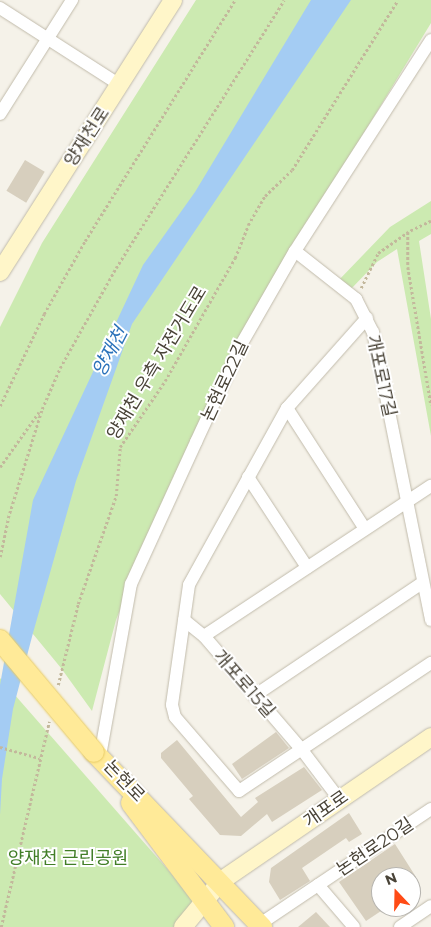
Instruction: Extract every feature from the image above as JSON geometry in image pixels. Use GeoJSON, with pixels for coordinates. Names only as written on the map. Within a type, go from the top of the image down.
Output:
{"type":"FeatureCollection","features":[{"type":"Feature","properties":{"kind":"main road"},"geometry":{"type":"LineString","coordinates":[[0,640],[97,754]]}},
{"type":"Feature","properties":{"kind":"main road","name":"논현로"},"geometry":{"type":"LineString","coordinates":[[97,754],[221,881],[261,926]]}},
{"type":"Feature","properties":{"kind":"main road","name":"논현로"},"geometry":{"type":"LineString","coordinates":[[97,754],[224,927]]}},
{"type":"Feature","properties":{"kind":"street"},"geometry":{"type":"LineString","coordinates":[[0,114],[72,0]]}},
{"type":"Feature","properties":{"kind":"street","name":"양재천로"},"geometry":{"type":"LineString","coordinates":[[0,272],[173,0]]}},
{"type":"Feature","properties":{"kind":"street"},"geometry":{"type":"LineString","coordinates":[[0,8],[48,37],[120,85]]}},
{"type":"Feature","properties":{"kind":"street","name":"논현로22길"},"geometry":{"type":"LineString","coordinates":[[97,754],[131,584],[242,343],[295,251],[431,40]]}},
{"type":"Feature","properties":{"kind":"street","name":"개포로17길"},"geometry":{"type":"LineString","coordinates":[[295,251],[356,299],[373,332],[422,583],[431,620]]}},
{"type":"Feature","properties":{"kind":"street"},"geometry":{"type":"LineString","coordinates":[[367,318],[287,408],[189,585],[172,704],[174,717],[239,791],[431,663]]}},
{"type":"Feature","properties":{"kind":"street"},"geometry":{"type":"LineString","coordinates":[[287,408],[365,529]]}},
{"type":"Feature","properties":{"kind":"street"},"geometry":{"type":"LineString","coordinates":[[248,477],[307,567]]}},
{"type":"Feature","properties":{"kind":"street"},"geometry":{"type":"LineString","coordinates":[[204,636],[431,486]]}},
{"type":"Feature","properties":{"kind":"street"},"geometry":{"type":"LineString","coordinates":[[254,696],[422,583]]}},
{"type":"Feature","properties":{"kind":"street","name":"개포로15길"},"geometry":{"type":"LineString","coordinates":[[184,620],[204,636],[302,750],[339,799]]}},
{"type":"Feature","properties":{"kind":"street","name":"개포로"},"geometry":{"type":"LineString","coordinates":[[221,881],[431,737]]}},
{"type":"Feature","properties":{"kind":"street","name":"논현로20길"},"geometry":{"type":"LineString","coordinates":[[261,926],[431,809]]}},
{"type":"Feature","properties":{"kind":"street"},"geometry":{"type":"LineString","coordinates":[[183,927],[206,903],[221,881]]}},
{"type":"Feature","properties":{"kind":"street","name":"논현로20길"},"geometry":{"type":"LineString","coordinates":[[318,885],[354,927]]}},
{"type":"Feature","properties":{"kind":"street"},"geometry":{"type":"LineString","coordinates":[[400,927],[428,912]]}},
{"type":"Feature","properties":{"kind":"path"},"geometry":{"type":"LineString","coordinates":[[0,406],[44,314],[85,241],[235,0]]}},
{"type":"Feature","properties":{"kind":"path"},"geometry":{"type":"LineString","coordinates":[[0,557],[8,518],[42,409],[77,337],[116,268],[284,0]]}},
{"type":"Feature","properties":{"kind":"path","name":"양재천 우측 자전거도로"},"geometry":{"type":"LineString","coordinates":[[56,694],[78,604],[116,496],[120,447],[141,421],[234,258],[248,225],[265,196],[292,170],[398,0]]}},
{"type":"Feature","properties":{"kind":"path"},"geometry":{"type":"LineString","coordinates":[[356,299],[378,253],[408,232],[431,221]]}},
{"type":"Feature","properties":{"kind":"path"},"geometry":{"type":"LineString","coordinates":[[408,232],[408,267],[431,405]]}},
{"type":"Feature","properties":{"kind":"path"},"geometry":{"type":"LineString","coordinates":[[0,467],[42,409]]}},
{"type":"Feature","properties":{"kind":"path"},"geometry":{"type":"LineString","coordinates":[[2,927],[52,712]]}},
{"type":"Feature","properties":{"kind":"path"},"geometry":{"type":"LineString","coordinates":[[0,747],[40,758]]}},
{"type":"Feature","properties":{"kind":"green space"},"geometry":{"type":"Polygon","coordinates":[[[196,0],[431,0],[431,23],[247,325],[166,493],[116,620],[92,711],[61,668],[0,594],[0,327],[42,243],[196,0]]]}},
{"type":"Feature","properties":{"kind":"green space"},"geometry":{"type":"Polygon","coordinates":[[[431,201],[431,234],[419,241],[431,319],[431,436],[397,249],[377,262],[350,290],[337,282],[390,227],[431,201]]]}},
{"type":"Feature","properties":{"kind":"green space","name":"양재천 근린공원"},"geometry":{"type":"Polygon","coordinates":[[[0,678],[197,903],[174,927],[0,927],[0,678]]]}},
{"type":"Feature","properties":{"kind":"water","name":"양재천"},"geometry":{"type":"Polygon","coordinates":[[[311,0],[351,0],[132,324],[76,481],[33,633],[13,709],[2,779],[0,815],[0,685],[33,500],[143,265],[195,192],[311,0]]]}},
{"type":"Feature","properties":{"kind":"building"},"geometry":{"type":"Polygon","coordinates":[[[25,160],[45,172],[26,203],[6,191],[25,160]]]}},
{"type":"Feature","properties":{"kind":"building"},"geometry":{"type":"Polygon","coordinates":[[[276,732],[289,748],[242,779],[232,764],[276,732]]]}},
{"type":"Feature","properties":{"kind":"building"},"geometry":{"type":"Polygon","coordinates":[[[177,740],[241,817],[258,802],[255,798],[304,767],[322,790],[272,822],[267,814],[241,836],[220,835],[189,799],[193,796],[161,758],[161,753],[177,740]]]}},
{"type":"Feature","properties":{"kind":"building"},"geometry":{"type":"Polygon","coordinates":[[[349,813],[362,834],[349,842],[346,838],[302,868],[310,881],[280,900],[269,882],[271,868],[349,813]]]}},
{"type":"Feature","properties":{"kind":"building"},"geometry":{"type":"Polygon","coordinates":[[[395,844],[410,867],[371,867],[372,917],[366,921],[339,882],[395,844]]]}},
{"type":"Feature","properties":{"kind":"building"},"geometry":{"type":"Polygon","coordinates":[[[316,912],[330,927],[298,927],[316,912]]]}}]}
